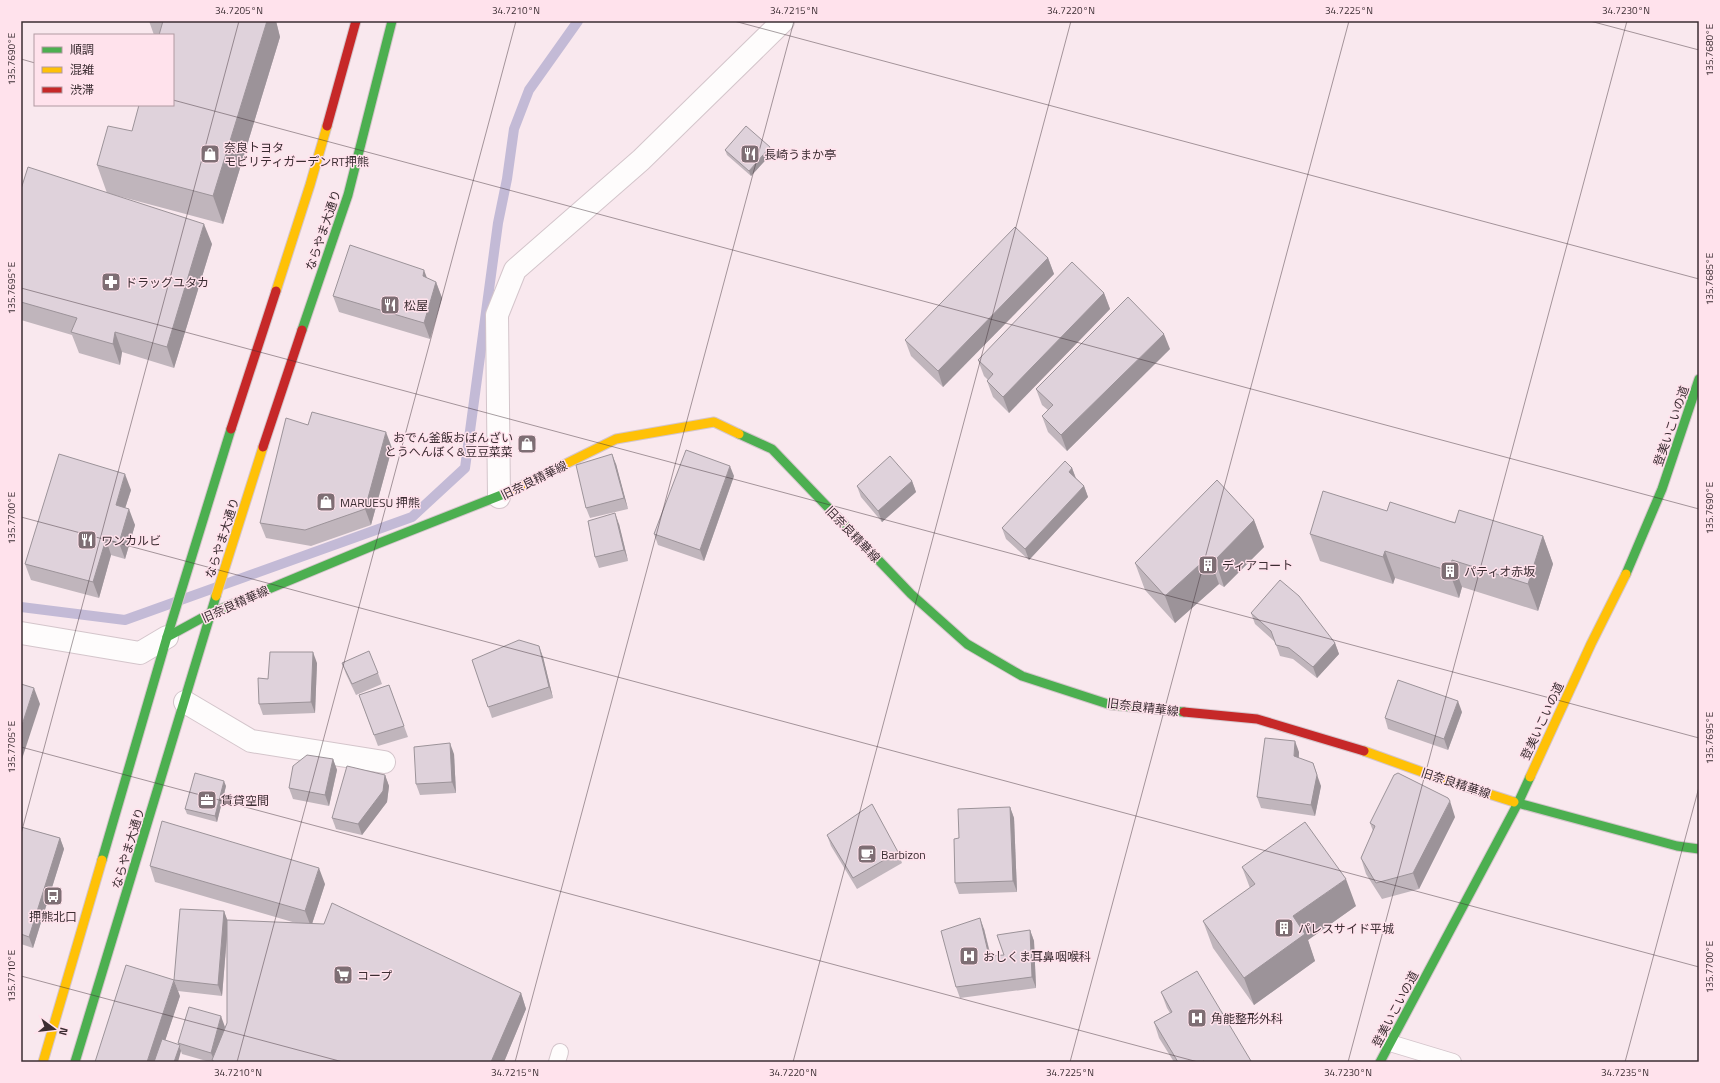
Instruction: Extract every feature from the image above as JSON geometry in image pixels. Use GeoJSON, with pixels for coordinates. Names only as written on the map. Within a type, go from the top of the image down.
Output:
{"type":"FeatureCollection","features":[{"type":"Feature","properties":{"kind":"street","name":"ならやま大通り"},"geometry":{"type":"LineString","coordinates":[[43,1062],[167,637],[244,387],[310,185],[356,21]]}},
{"type":"Feature","properties":{"kind":"street","name":"ならやま大通り"},"geometry":{"type":"LineString","coordinates":[[75,1062],[211,613],[286,376],[348,195],[392,21]]}},
{"type":"Feature","properties":{"kind":"street"},"geometry":{"type":"LineString","coordinates":[[499,497],[496,315],[515,270],[641,160],[783,21]]}},
{"type":"Feature","properties":{"kind":"street","name":"登美いこいの道"},"geometry":{"type":"LineString","coordinates":[[1380,1062],[1518,803],[1644,533],[1667,474],[1699,379]]}},
{"type":"Feature","properties":{"kind":"street","name":"旧奈良精華線"},"geometry":{"type":"LineString","coordinates":[[21,633],[140,653],[211,613],[377,544],[499,497],[616,439],[714,422],[772,450],[911,594],[967,644],[1022,676],[1112,705],[1257,719],[1347,745],[1518,803],[1678,846],[1699,849]]}},
{"type":"Feature","properties":{"kind":"street"},"geometry":{"type":"LineString","coordinates":[[185,702],[251,741],[384,762]]}},
{"type":"Feature","properties":{"kind":"lane"},"geometry":{"type":"LineString","coordinates":[[1390,1043],[1453,1062]]}},
{"type":"Feature","properties":{"kind":"building"},"geometry":{"type":"Polygon","coordinates":[[[163,21],[267,21],[213,196],[97,165],[108,126],[132,131],[139,106],[174,106],[174,34],[159,34],[163,21]]]}},
{"type":"Feature","properties":{"kind":"building","name":"長崎うまか亭"},"geometry":{"type":"Polygon","coordinates":[[[746,126],[770,147],[749,171],[725,150],[746,126]]]}},
{"type":"Feature","properties":{"kind":"building","name":"ドラッグユタカ"},"geometry":{"type":"Polygon","coordinates":[[[28,167],[204,224],[167,347],[115,332],[113,344],[71,332],[77,318],[21,302],[21,189],[28,167]]]}},
{"type":"Feature","properties":{"kind":"building"},"geometry":{"type":"Polygon","coordinates":[[[1015,227],[1048,258],[938,371],[905,340],[1015,227]]]}},
{"type":"Feature","properties":{"kind":"building","name":"松屋"},"geometry":{"type":"Polygon","coordinates":[[[350,245],[424,270],[423,276],[436,282],[424,323],[333,296],[350,245]]]}},
{"type":"Feature","properties":{"kind":"building"},"geometry":{"type":"Polygon","coordinates":[[[1072,262],[1104,293],[1003,397],[987,381],[993,374],[978,360],[1072,262]]]}},
{"type":"Feature","properties":{"kind":"building"},"geometry":{"type":"Polygon","coordinates":[[[1128,297],[1164,334],[1061,435],[1042,416],[1053,405],[1036,389],[1128,297]]]}},
{"type":"Feature","properties":{"kind":"building","name":"MARUESU 押熊"},"geometry":{"type":"Polygon","coordinates":[[[312,412],[386,432],[365,509],[305,530],[260,523],[286,418],[308,425],[312,412]]]}},
{"type":"Feature","properties":{"kind":"building"},"geometry":{"type":"Polygon","coordinates":[[[686,450],[730,466],[700,550],[654,534],[686,450]]]}},
{"type":"Feature","properties":{"kind":"building","name":"ワンカルビ"},"geometry":{"type":"Polygon","coordinates":[[[59,454],[125,474],[116,505],[129,509],[119,543],[106,539],[93,582],[25,564],[59,454]]]}},
{"type":"Feature","properties":{"kind":"building"},"geometry":{"type":"Polygon","coordinates":[[[612,454],[624,498],[586,508],[576,465],[612,454]]]}},
{"type":"Feature","properties":{"kind":"building"},"geometry":{"type":"Polygon","coordinates":[[[890,456],[912,481],[878,511],[857,486],[890,456]]]}},
{"type":"Feature","properties":{"kind":"building"},"geometry":{"type":"Polygon","coordinates":[[[1065,461],[1072,468],[1069,472],[1084,486],[1025,549],[1002,528],[1065,461]]]}},
{"type":"Feature","properties":{"kind":"building"},"geometry":{"type":"Polygon","coordinates":[[[1217,480],[1254,520],[1215,560],[1209,556],[1165,596],[1135,563],[1217,480]]]}},
{"type":"Feature","properties":{"kind":"building"},"geometry":{"type":"Polygon","coordinates":[[[1323,491],[1387,511],[1390,502],[1455,523],[1459,510],[1543,536],[1528,584],[1452,560],[1449,571],[1385,551],[1383,557],[1310,534],[1323,491]]]}},
{"type":"Feature","properties":{"kind":"building"},"geometry":{"type":"Polygon","coordinates":[[[615,513],[624,550],[595,557],[588,521],[615,513]]]}},
{"type":"Feature","properties":{"kind":"building"},"geometry":{"type":"Polygon","coordinates":[[[1280,580],[1299,596],[1335,643],[1313,667],[1289,648],[1276,645],[1271,631],[1251,613],[1280,580]]]}},
{"type":"Feature","properties":{"kind":"building"},"geometry":{"type":"Polygon","coordinates":[[[519,640],[539,646],[549,687],[488,707],[472,660],[519,640]]]}},
{"type":"Feature","properties":{"kind":"building"},"geometry":{"type":"Polygon","coordinates":[[[369,651],[378,673],[352,684],[342,663],[369,651]]]}},
{"type":"Feature","properties":{"kind":"building"},"geometry":{"type":"Polygon","coordinates":[[[270,652],[313,652],[311,702],[259,704],[258,678],[268,679],[270,652]]]}},
{"type":"Feature","properties":{"kind":"building"},"geometry":{"type":"Polygon","coordinates":[[[1398,680],[1458,701],[1444,739],[1385,718],[1398,680]]]}},
{"type":"Feature","properties":{"kind":"building"},"geometry":{"type":"Polygon","coordinates":[[[21,684],[34,688],[21,728],[21,684]]]}},
{"type":"Feature","properties":{"kind":"building"},"geometry":{"type":"Polygon","coordinates":[[[389,685],[404,726],[374,735],[359,695],[389,685]]]}},
{"type":"Feature","properties":{"kind":"building"},"geometry":{"type":"Polygon","coordinates":[[[1265,738],[1295,741],[1294,756],[1313,763],[1317,775],[1311,805],[1257,797],[1265,738]]]}},
{"type":"Feature","properties":{"kind":"building"},"geometry":{"type":"Polygon","coordinates":[[[450,743],[452,782],[416,784],[414,747],[450,743]]]}},
{"type":"Feature","properties":{"kind":"building"},"geometry":{"type":"Polygon","coordinates":[[[307,755],[333,759],[325,795],[289,788],[293,766],[307,755]]]}},
{"type":"Feature","properties":{"kind":"building"},"geometry":{"type":"Polygon","coordinates":[[[347,766],[385,775],[383,791],[358,824],[332,818],[347,766]]]}},
{"type":"Feature","properties":{"kind":"building","name":"賃貸空間"},"geometry":{"type":"Polygon","coordinates":[[[195,773],[224,781],[215,816],[185,809],[195,773]]]}},
{"type":"Feature","properties":{"kind":"building"},"geometry":{"type":"Polygon","coordinates":[[[1398,773],[1448,798],[1450,801],[1413,873],[1376,883],[1361,858],[1375,826],[1370,823],[1394,775],[1398,773]]]}},
{"type":"Feature","properties":{"kind":"building","name":"Barbizon"},"geometry":{"type":"Polygon","coordinates":[[[872,804],[898,852],[853,878],[827,835],[872,804]]]}},
{"type":"Feature","properties":{"kind":"building"},"geometry":{"type":"Polygon","coordinates":[[[1010,807],[1013,881],[955,883],[954,839],[959,838],[958,809],[1010,807]]]}},
{"type":"Feature","properties":{"kind":"building"},"geometry":{"type":"Polygon","coordinates":[[[162,821],[319,868],[305,911],[150,866],[162,821]]]}},
{"type":"Feature","properties":{"kind":"building"},"geometry":{"type":"Polygon","coordinates":[[[1305,822],[1346,879],[1293,916],[1305,934],[1244,978],[1203,921],[1255,884],[1242,867],[1305,822]]]}},
{"type":"Feature","properties":{"kind":"building"},"geometry":{"type":"Polygon","coordinates":[[[21,827],[60,838],[29,937],[21,934],[21,827]]]}},
{"type":"Feature","properties":{"kind":"building","name":"コープ"},"geometry":{"type":"Polygon","coordinates":[[[332,903],[521,993],[491,1062],[215,1062],[212,1060],[227,1023],[227,920],[324,924],[332,903]]]}},
{"type":"Feature","properties":{"kind":"building"},"geometry":{"type":"Polygon","coordinates":[[[180,909],[224,911],[218,985],[174,980],[180,909]]]}},
{"type":"Feature","properties":{"kind":"building","name":"おしくま耳鼻咽喉科"},"geometry":{"type":"Polygon","coordinates":[[[980,918],[989,956],[1004,955],[997,935],[1030,930],[1032,977],[956,987],[941,931],[980,918]]]}},
{"type":"Feature","properties":{"kind":"building"},"geometry":{"type":"Polygon","coordinates":[[[126,965],[174,980],[147,1062],[95,1062],[126,965]]]}},
{"type":"Feature","properties":{"kind":"building","name":"角能整形外科"},"geometry":{"type":"Polygon","coordinates":[[[1197,971],[1251,1061],[1178,1062],[1154,1022],[1172,1012],[1161,992],[1197,971]]]}},
{"type":"Feature","properties":{"kind":"building"},"geometry":{"type":"Polygon","coordinates":[[[189,1007],[221,1016],[211,1053],[178,1043],[189,1007]]]}},
{"type":"Feature","properties":{"kind":"building"},"geometry":{"type":"Polygon","coordinates":[[[162,1039],[180,1045],[174,1062],[154,1062],[162,1039]]]}},
{"type":"Feature","properties":{"kind":"waterway"},"geometry":{"type":"LineString","coordinates":[[21,607],[125,620],[412,517],[465,468],[498,223],[507,179],[514,129],[529,90],[578,21]]}},
{"type":"Feature","properties":{"kind":"traffic: fast"},"geometry":{"type":"LineString","coordinates":[[302,330],[348,195],[392,21]]}},
{"type":"Feature","properties":{"kind":"traffic: fast"},"geometry":{"type":"LineString","coordinates":[[1626,574],[1662,489],[1699,379]]}},
{"type":"Feature","properties":{"kind":"traffic: fast"},"geometry":{"type":"LineString","coordinates":[[102,860],[167,637],[231,429]]}},
{"type":"Feature","properties":{"kind":"traffic: fast"},"geometry":{"type":"LineString","coordinates":[[739,434],[772,449],[911,594],[967,644],[1022,676],[1111,705],[1184,712]]}},
{"type":"Feature","properties":{"kind":"traffic: fast"},"geometry":{"type":"LineString","coordinates":[[167,637],[211,613],[377,544],[509,492]]}},
{"type":"Feature","properties":{"kind":"traffic: fast"},"geometry":{"type":"LineString","coordinates":[[75,1062],[216,596]]}},
{"type":"Feature","properties":{"kind":"traffic: fast"},"geometry":{"type":"LineString","coordinates":[[1380,1062],[1518,803],[1530,777]]}},
{"type":"Feature","properties":{"kind":"traffic: fast"},"geometry":{"type":"LineString","coordinates":[[1514,802],[1677,846],[1699,849]]}},
{"type":"Feature","properties":{"kind":"traffic: slow"},"geometry":{"type":"LineString","coordinates":[[276,291],[327,126]]}},
{"type":"Feature","properties":{"kind":"traffic: slow"},"geometry":{"type":"LineString","coordinates":[[509,492],[616,439],[714,422],[739,434]]}},
{"type":"Feature","properties":{"kind":"traffic: slow"},"geometry":{"type":"LineString","coordinates":[[216,596],[263,447]]}},
{"type":"Feature","properties":{"kind":"traffic: slow"},"geometry":{"type":"LineString","coordinates":[[1530,777],[1591,644],[1626,574]]}},
{"type":"Feature","properties":{"kind":"traffic: slow"},"geometry":{"type":"LineString","coordinates":[[1364,751],[1436,777],[1514,802]]}},
{"type":"Feature","properties":{"kind":"traffic: slow"},"geometry":{"type":"LineString","coordinates":[[43,1062],[102,860]]}},
{"type":"Feature","properties":{"kind":"traffic: jam"},"geometry":{"type":"LineString","coordinates":[[327,126],[356,21]]}},
{"type":"Feature","properties":{"kind":"traffic: jam"},"geometry":{"type":"LineString","coordinates":[[231,429],[276,291]]}},
{"type":"Feature","properties":{"kind":"traffic: jam"},"geometry":{"type":"LineString","coordinates":[[263,447],[302,330]]}},
{"type":"Feature","properties":{"kind":"traffic: jam"},"geometry":{"type":"LineString","coordinates":[[1184,712],[1257,719],[1364,751]]}},
{"type":"Feature","properties":{"kind":"place","name":"奈良トヨタ モビリティガーデンRT押熊"},"geometry":{"type":"Point","coordinates":[210,154]}},
{"type":"Feature","properties":{"kind":"place","name":"長崎うまか亭"},"geometry":{"type":"Point","coordinates":[750,154]}},
{"type":"Feature","properties":{"kind":"place","name":"ドラッグユタカ"},"geometry":{"type":"Point","coordinates":[111,282]}},
{"type":"Feature","properties":{"kind":"place","name":"松屋"},"geometry":{"type":"Point","coordinates":[390,305]}},
{"type":"Feature","properties":{"kind":"place","name":"おでん釜飯おばんざい とうへんぼく&豆豆菜菜"},"geometry":{"type":"Point","coordinates":[527,444]}},
{"type":"Feature","properties":{"kind":"place","name":"MARUESU 押熊"},"geometry":{"type":"Point","coordinates":[326,502]}},
{"type":"Feature","properties":{"kind":"place","name":"ワンカルビ"},"geometry":{"type":"Point","coordinates":[87,540]}},
{"type":"Feature","properties":{"kind":"place","name":"ディアコート"},"geometry":{"type":"Point","coordinates":[1208,565]}},
{"type":"Feature","properties":{"kind":"place","name":"パティオ赤坂"},"geometry":{"type":"Point","coordinates":[1450,571]}},
{"type":"Feature","properties":{"kind":"place","name":"賃貸空間"},"geometry":{"type":"Point","coordinates":[207,800]}},
{"type":"Feature","properties":{"kind":"place","name":"Barbizon"},"geometry":{"type":"Point","coordinates":[867,854]}},
{"type":"Feature","properties":{"kind":"place","name":"押熊北口"},"geometry":{"type":"Point","coordinates":[53,896]}},
{"type":"Feature","properties":{"kind":"place","name":"パレスサイド平城"},"geometry":{"type":"Point","coordinates":[1284,928]}},
{"type":"Feature","properties":{"kind":"place","name":"おしくま耳鼻咽喉科"},"geometry":{"type":"Point","coordinates":[969,956]}},
{"type":"Feature","properties":{"kind":"place","name":"コープ"},"geometry":{"type":"Point","coordinates":[343,975]}},
{"type":"Feature","properties":{"kind":"place","name":"角能整形外科"},"geometry":{"type":"Point","coordinates":[1197,1018]}}]}
